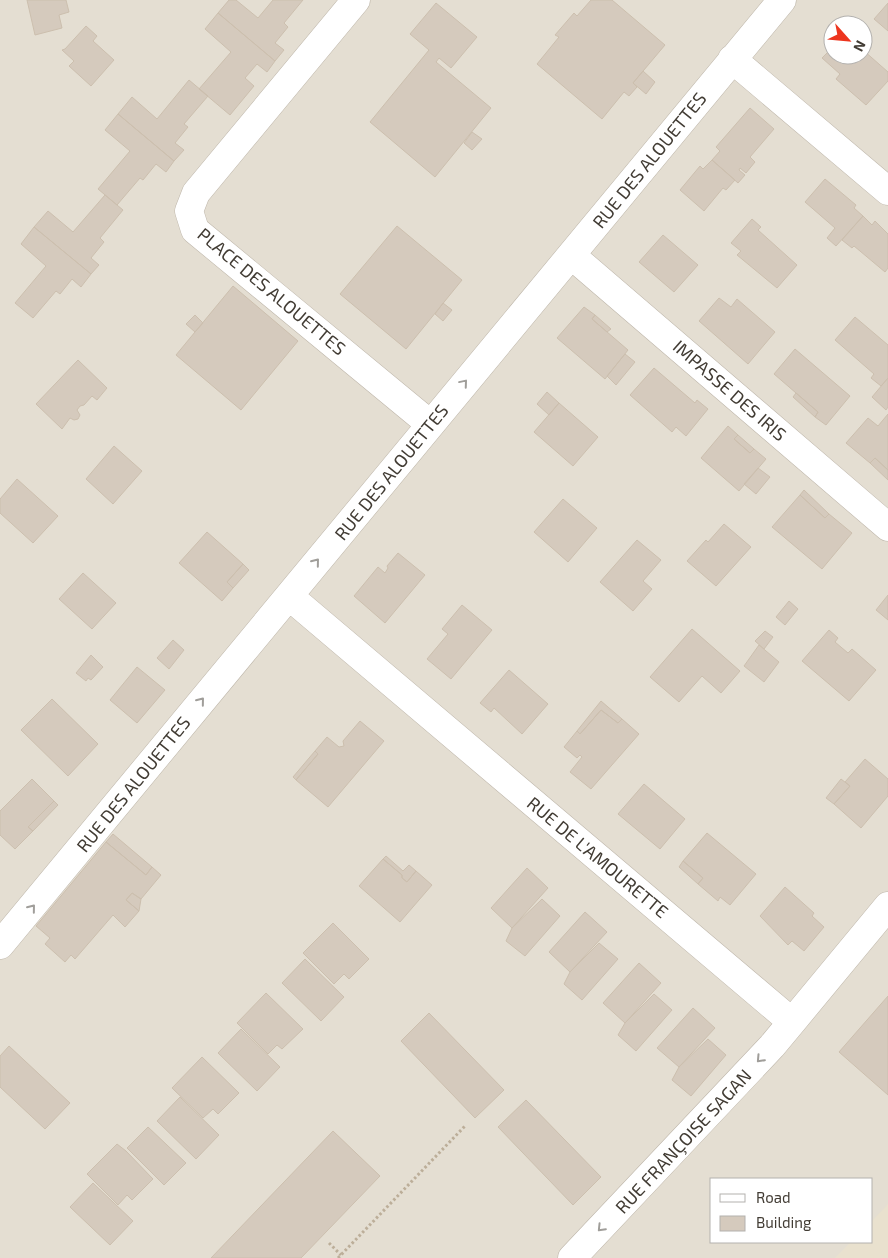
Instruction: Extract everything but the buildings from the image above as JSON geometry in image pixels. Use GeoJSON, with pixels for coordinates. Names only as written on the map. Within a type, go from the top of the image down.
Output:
{"type":"FeatureCollection","features":[{"type":"Feature","properties":{"kind":"street","name":"PLACE DES ALOUETTES"},"geometry":{"type":"LineString","coordinates":[[356,0],[196,193],[189,211],[195,230],[430,424]]}},
{"type":"Feature","properties":{"kind":"street","name":"RUE DES ALOUETTES"},"geometry":{"type":"LineString","coordinates":[[0,945],[782,0]]}},
{"type":"Feature","properties":{"kind":"street"},"geometry":{"type":"LineString","coordinates":[[732,59],[888,191]]}},
{"type":"Feature","properties":{"kind":"street","name":"IMPASSE DES IRIS"},"geometry":{"type":"LineString","coordinates":[[571,254],[888,526]]}},
{"type":"Feature","properties":{"kind":"street","name":"RUE DE L'AMOURETTE"},"geometry":{"type":"LineString","coordinates":[[289,596],[792,1022]]}},
{"type":"Feature","properties":{"kind":"street"},"geometry":{"type":"LineString","coordinates":[[792,1022],[888,906]]}},
{"type":"Feature","properties":{"kind":"street","name":"RUE FRANÇOISE SAGAN"},"geometry":{"type":"LineString","coordinates":[[572,1258],[772,1046],[792,1022]]}},
{"type":"Feature","properties":{"kind":"path"},"geometry":{"type":"LineString","coordinates":[[338,1258],[465,1126]]}},
{"type":"Feature","properties":{"kind":"path"},"geometry":{"type":"LineString","coordinates":[[329,1243],[341,1254]]}},
{"type":"Feature","properties":{"kind":"shaded area"},"geometry":{"type":"Polygon","coordinates":[[[0,0],[888,0],[888,1258],[0,1258],[0,0]]]}},
{"type":"Feature","properties":{"kind":"shaded area"},"geometry":{"type":"Polygon","coordinates":[[[888,1204],[888,1258],[835,1258],[850,1243],[873,1243],[873,1220],[888,1204]]]}}]}
